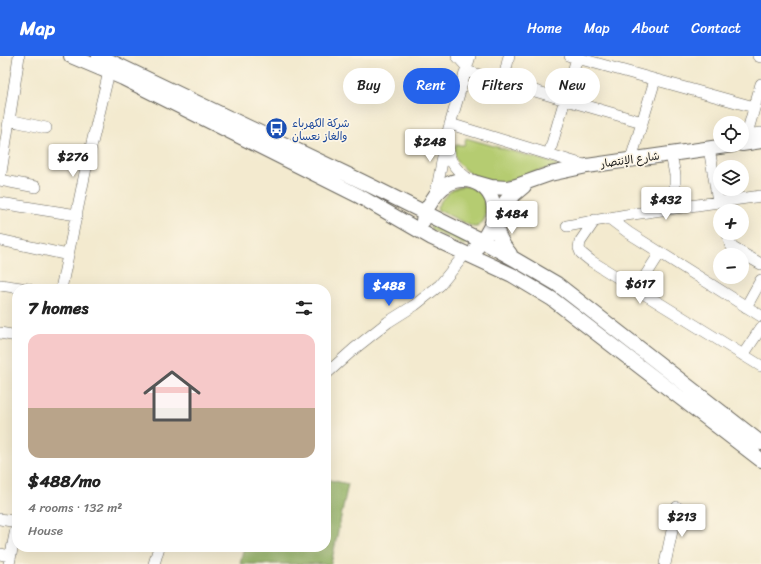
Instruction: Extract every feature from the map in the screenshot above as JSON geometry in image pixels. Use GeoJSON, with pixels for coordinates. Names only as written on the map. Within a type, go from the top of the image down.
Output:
{"type":"FeatureCollection","features":[{"type":"Feature","properties":{"kind":"main road"},"geometry":{"type":"LineString","coordinates":[[71,56],[109,72],[359,196],[432,238],[512,275],[552,298],[761,460]]}},
{"type":"Feature","properties":{"kind":"main road"},"geometry":{"type":"LineString","coordinates":[[99,56],[361,181],[482,241],[516,260],[557,284],[761,443]]}},
{"type":"Feature","properties":{"kind":"main road","name":"شارع الإنتصار"},"geometry":{"type":"LineString","coordinates":[[749,142],[761,141]]}},
{"type":"Feature","properties":{"kind":"main road","name":"شارع الإنتصار"},"geometry":{"type":"LineString","coordinates":[[529,182],[550,174],[587,166],[713,147]]}},
{"type":"Feature","properties":{"kind":"main road"},"geometry":{"type":"LineString","coordinates":[[432,238],[425,231],[423,218],[424,213],[442,187],[453,181],[459,180],[497,188],[516,186],[529,182]]}},
{"type":"Feature","properties":{"kind":"main road"},"geometry":{"type":"LineString","coordinates":[[461,252],[470,251],[478,246],[491,227],[494,218],[495,208],[491,196],[487,191],[474,182]]}},
{"type":"Feature","properties":{"kind":"main road"},"geometry":{"type":"LineString","coordinates":[[516,260],[501,243],[494,218],[506,201],[529,182]]}},
{"type":"Feature","properties":{"kind":"street"},"geometry":{"type":"LineString","coordinates":[[19,56],[0,180],[36,187]]}},
{"type":"Feature","properties":{"kind":"street"},"geometry":{"type":"LineString","coordinates":[[434,197],[449,129],[468,65],[457,56]]}},
{"type":"Feature","properties":{"kind":"street"},"geometry":{"type":"LineString","coordinates":[[506,68],[509,56]]}},
{"type":"Feature","properties":{"kind":"street"},"geometry":{"type":"LineString","coordinates":[[571,68],[573,57],[611,61],[655,80],[754,107]]}},
{"type":"Feature","properties":{"kind":"street"},"geometry":{"type":"LineString","coordinates":[[62,284],[109,72]]}},
{"type":"Feature","properties":{"kind":"street"},"geometry":{"type":"LineString","coordinates":[[631,159],[655,80]]}},
{"type":"Feature","properties":{"kind":"street"},"geometry":{"type":"LineString","coordinates":[[749,120],[761,84]]}},
{"type":"Feature","properties":{"kind":"street"},"geometry":{"type":"LineString","coordinates":[[549,154],[564,104]]}},
{"type":"Feature","properties":{"kind":"street"},"geometry":{"type":"LineString","coordinates":[[579,104],[642,122]]}},
{"type":"Feature","properties":{"kind":"street"},"geometry":{"type":"LineString","coordinates":[[9,120],[46,128]]}},
{"type":"Feature","properties":{"kind":"street"},"geometry":{"type":"LineString","coordinates":[[449,129],[549,154],[587,166]]}},
{"type":"Feature","properties":{"kind":"street"},"geometry":{"type":"LineString","coordinates":[[449,129],[448,151],[451,161],[459,172],[474,182]]}},
{"type":"Feature","properties":{"kind":"street"},"geometry":{"type":"LineString","coordinates":[[749,138],[761,133]]}},
{"type":"Feature","properties":{"kind":"street"},"geometry":{"type":"LineString","coordinates":[[709,148],[722,204],[761,196]]}},
{"type":"Feature","properties":{"kind":"street"},"geometry":{"type":"LineString","coordinates":[[671,154],[675,175],[675,208]]}},
{"type":"Feature","properties":{"kind":"street"},"geometry":{"type":"LineString","coordinates":[[0,202],[77,215]]}},
{"type":"Feature","properties":{"kind":"street"},"geometry":{"type":"LineString","coordinates":[[567,226],[595,220],[675,208],[713,205]]}},
{"type":"Feature","properties":{"kind":"street"},"geometry":{"type":"LineString","coordinates":[[609,218],[629,233],[761,316]]}},
{"type":"Feature","properties":{"kind":"street"},"geometry":{"type":"LineString","coordinates":[[595,220],[580,242],[579,248],[581,253],[591,261],[761,366]]}},
{"type":"Feature","properties":{"kind":"street"},"geometry":{"type":"LineString","coordinates":[[0,240],[68,255]]}},
{"type":"Feature","properties":{"kind":"street"},"geometry":{"type":"LineString","coordinates":[[729,240],[733,248],[761,264]]}},
{"type":"Feature","properties":{"kind":"street"},"geometry":{"type":"LineString","coordinates":[[331,370],[388,322],[440,285],[461,252]]}},
{"type":"Feature","properties":{"kind":"street"},"geometry":{"type":"LineString","coordinates":[[637,289],[660,252]]}},
{"type":"Feature","properties":{"kind":"street"},"geometry":{"type":"LineString","coordinates":[[746,307],[761,280]]}},
{"type":"Feature","properties":{"kind":"street"},"geometry":{"type":"LineString","coordinates":[[0,285],[12,287]]}},
{"type":"Feature","properties":{"kind":"street"},"geometry":{"type":"LineString","coordinates":[[743,355],[761,328]]}},
{"type":"Feature","properties":{"kind":"street"},"geometry":{"type":"LineString","coordinates":[[0,333],[12,335]]}},
{"type":"Feature","properties":{"kind":"street"},"geometry":{"type":"LineString","coordinates":[[664,564],[676,507]]}},
{"type":"Feature","properties":{"kind":"street"},"geometry":{"type":"LineString","coordinates":[[0,519],[12,522]]}},
{"type":"Feature","properties":{"kind":"street"},"geometry":{"type":"LineString","coordinates":[[6,558],[12,539]]}},
{"type":"Feature","properties":{"kind":"street"},"geometry":{"type":"LineString","coordinates":[[154,564],[158,552]]}},
{"type":"Feature","properties":{"kind":"green space"},"geometry":{"type":"Polygon","coordinates":[[[466,138],[557,164],[558,166],[528,173],[508,182],[479,178],[466,171],[456,160],[456,145],[464,145],[466,138]]]}},
{"type":"Feature","properties":{"kind":"green space"},"geometry":{"type":"Polygon","coordinates":[[[463,186],[470,187],[482,193],[484,198],[486,216],[477,227],[473,227],[438,210],[437,207],[448,194],[454,189],[463,186]]]}},
{"type":"Feature","properties":{"kind":"green space"},"geometry":{"type":"Polygon","coordinates":[[[430,222],[469,242],[464,245],[431,230],[430,222]]]}},
{"type":"Feature","properties":{"kind":"green space"},"geometry":{"type":"Polygon","coordinates":[[[331,480],[348,484],[331,564],[240,564],[243,552],[331,552],[331,480]]]}},
{"type":"Feature","properties":{"kind":"place","name":"شركة الكهرباء والغاز نعسان"},"geometry":{"type":"Point","coordinates":[277,129]}}]}
